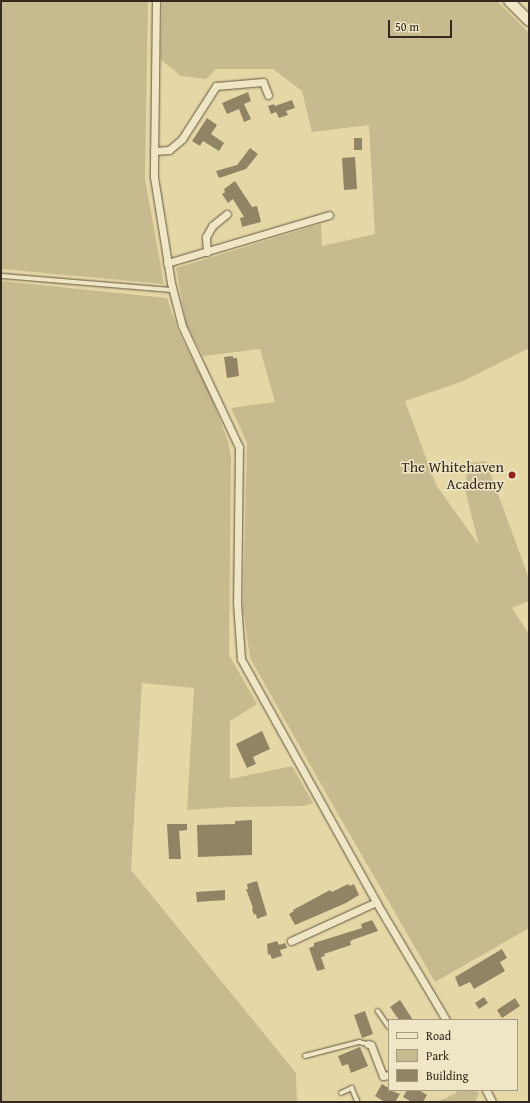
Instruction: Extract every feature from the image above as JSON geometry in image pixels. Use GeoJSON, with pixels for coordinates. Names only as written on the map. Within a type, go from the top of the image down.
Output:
{"type":"FeatureCollection","features":[{"type":"Feature","properties":{"kind":"main road"},"geometry":{"type":"LineString","coordinates":[[509,1],[529,21]]}},
{"type":"Feature","properties":{"kind":"street"},"geometry":{"type":"LineString","coordinates":[[156,1],[154,177],[172,290],[182,326],[240,447],[237,602],[241,659],[376,902],[445,1019]]}},
{"type":"Feature","properties":{"kind":"street"},"geometry":{"type":"LineString","coordinates":[[154,151],[169,150],[182,139],[216,86],[263,82],[268,95]]}},
{"type":"Feature","properties":{"kind":"street"},"geometry":{"type":"LineString","coordinates":[[207,252],[206,236],[212,226],[227,214]]}},
{"type":"Feature","properties":{"kind":"street"},"geometry":{"type":"LineString","coordinates":[[168,264],[329,215]]}},
{"type":"Feature","properties":{"kind":"street"},"geometry":{"type":"LineString","coordinates":[[291,941],[376,902]]}},
{"type":"Feature","properties":{"kind":"street"},"geometry":{"type":"LineString","coordinates":[[368,1044],[371,1045],[383,1076],[388,1075]]}},
{"type":"Feature","properties":{"kind":"street"},"geometry":{"type":"LineString","coordinates":[[486,1091],[492,1102]]}},
{"type":"Feature","properties":{"kind":"lane"},"geometry":{"type":"LineString","coordinates":[[1,276],[172,290]]}},
{"type":"Feature","properties":{"kind":"lane"},"geometry":{"type":"LineString","coordinates":[[378,1011],[388,1026]]}},
{"type":"Feature","properties":{"kind":"lane"},"geometry":{"type":"LineString","coordinates":[[305,1056],[359,1042],[368,1044]]}},
{"type":"Feature","properties":{"kind":"lane"},"geometry":{"type":"LineString","coordinates":[[341,1093],[352,1088],[358,1102]]}},
{"type":"Feature","properties":{"kind":"green space"},"geometry":{"type":"Polygon","coordinates":[[[1,1],[148,1],[145,179],[164,284],[1,269],[1,1]]]}},
{"type":"Feature","properties":{"kind":"green space"},"geometry":{"type":"Polygon","coordinates":[[[162,1],[497,1],[529,33],[529,348],[461,382],[405,401],[436,485],[479,545],[465,490],[468,463],[486,461],[529,579],[529,601],[512,608],[529,634],[529,928],[435,982],[250,658],[243,608],[247,443],[231,408],[275,402],[260,349],[203,356],[186,323],[176,268],[321,224],[322,246],[375,234],[369,125],[312,132],[302,91],[273,69],[216,69],[206,79],[181,76],[161,60],[162,1]]]}},
{"type":"Feature","properties":{"kind":"green space"},"geometry":{"type":"Polygon","coordinates":[[[1,281],[167,298],[178,331],[210,394],[228,441],[231,457],[229,655],[257,704],[230,721],[230,779],[292,766],[313,803],[304,806],[230,807],[187,810],[194,688],[142,683],[131,870],[296,1073],[297,1102],[1,1102],[1,281]]]}},
{"type":"Feature","properties":{"kind":"green space"},"geometry":{"type":"Polygon","coordinates":[[[457,1091],[477,1091],[479,1094],[475,1102],[437,1102],[456,1093],[457,1091]]]}},
{"type":"Feature","properties":{"kind":"building"},"geometry":{"type":"Polygon","coordinates":[[[248,92],[251,101],[244,104],[251,119],[244,122],[239,109],[227,114],[222,103],[248,92]]]}},
{"type":"Feature","properties":{"kind":"building"},"geometry":{"type":"Polygon","coordinates":[[[292,100],[295,108],[286,111],[288,115],[279,118],[276,112],[271,114],[268,106],[274,104],[275,106],[292,100]]]}},
{"type":"Feature","properties":{"kind":"building"},"geometry":{"type":"Polygon","coordinates":[[[207,118],[217,125],[211,134],[224,143],[219,151],[203,141],[200,146],[192,141],[207,118]]]}},
{"type":"Feature","properties":{"kind":"building"},"geometry":{"type":"Polygon","coordinates":[[[354,138],[362,138],[362,150],[354,150],[354,138]]]}},
{"type":"Feature","properties":{"kind":"building"},"geometry":{"type":"Polygon","coordinates":[[[250,148],[258,154],[246,169],[219,178],[216,171],[237,165],[250,148]]]}},
{"type":"Feature","properties":{"kind":"building"},"geometry":{"type":"Polygon","coordinates":[[[355,157],[357,189],[344,190],[342,158],[355,157]]]}},
{"type":"Feature","properties":{"kind":"building"},"geometry":{"type":"Polygon","coordinates":[[[235,181],[252,207],[257,206],[261,222],[242,227],[240,218],[244,217],[233,199],[228,203],[222,194],[225,192],[224,189],[235,181]]]}},
{"type":"Feature","properties":{"kind":"building"},"geometry":{"type":"Polygon","coordinates":[[[233,356],[233,358],[237,358],[239,376],[227,378],[224,357],[233,356]]]}},
{"type":"Feature","properties":{"kind":"building"},"geometry":{"type":"Polygon","coordinates":[[[262,731],[270,749],[253,757],[256,764],[247,768],[236,744],[262,731]]]}},
{"type":"Feature","properties":{"kind":"building"},"geometry":{"type":"Polygon","coordinates":[[[252,820],[252,855],[198,857],[197,825],[235,824],[235,821],[252,820]]]}},
{"type":"Feature","properties":{"kind":"building"},"geometry":{"type":"Polygon","coordinates":[[[167,824],[187,824],[187,830],[179,831],[181,859],[169,859],[167,824]]]}},
{"type":"Feature","properties":{"kind":"building"},"geometry":{"type":"Polygon","coordinates":[[[257,881],[267,915],[257,919],[256,914],[254,915],[246,889],[248,889],[247,884],[257,881]]]}},
{"type":"Feature","properties":{"kind":"building"},"geometry":{"type":"Polygon","coordinates":[[[348,884],[350,886],[354,884],[359,895],[346,903],[295,925],[289,914],[294,911],[293,910],[330,890],[332,892],[348,884]]]}},
{"type":"Feature","properties":{"kind":"building"},"geometry":{"type":"Polygon","coordinates":[[[225,890],[225,900],[197,902],[196,892],[225,890]]]}},
{"type":"Feature","properties":{"kind":"building"},"geometry":{"type":"Polygon","coordinates":[[[372,920],[378,931],[352,940],[350,942],[351,945],[324,954],[325,956],[321,957],[325,969],[317,971],[309,948],[314,946],[314,943],[362,928],[361,924],[372,920]]]}},
{"type":"Feature","properties":{"kind":"building"},"geometry":{"type":"Polygon","coordinates":[[[277,941],[279,945],[285,943],[287,948],[280,950],[282,956],[272,959],[270,954],[268,955],[267,944],[277,941]]]}},
{"type":"Feature","properties":{"kind":"building"},"geometry":{"type":"Polygon","coordinates":[[[502,949],[507,958],[500,962],[505,971],[474,989],[470,982],[459,987],[455,977],[502,949]]]}},
{"type":"Feature","properties":{"kind":"building"},"geometry":{"type":"Polygon","coordinates":[[[484,997],[488,1003],[479,1009],[475,1003],[484,997]]]}},
{"type":"Feature","properties":{"kind":"building"},"geometry":{"type":"Polygon","coordinates":[[[515,998],[520,1006],[502,1018],[497,1010],[515,998]]]}},
{"type":"Feature","properties":{"kind":"building"},"geometry":{"type":"Polygon","coordinates":[[[400,1000],[412,1019],[398,1019],[390,1007],[400,1000]]]}},
{"type":"Feature","properties":{"kind":"building"},"geometry":{"type":"Polygon","coordinates":[[[365,1011],[373,1034],[362,1038],[354,1015],[365,1011]]]}},
{"type":"Feature","properties":{"kind":"building"},"geometry":{"type":"Polygon","coordinates":[[[360,1047],[368,1066],[351,1073],[348,1064],[342,1066],[338,1056],[360,1047]]]}},
{"type":"Feature","properties":{"kind":"building"},"geometry":{"type":"Polygon","coordinates":[[[382,1084],[388,1087],[388,1091],[400,1094],[395,1102],[385,1102],[375,1096],[382,1084]]]}},
{"type":"Feature","properties":{"kind":"building"},"geometry":{"type":"Polygon","coordinates":[[[406,1091],[421,1091],[427,1095],[423,1102],[412,1102],[403,1097],[406,1091]]]}},
{"type":"Feature","properties":{"kind":"place","name":"The Whitehaven Academy"},"geometry":{"type":"Point","coordinates":[512,475]}}]}
